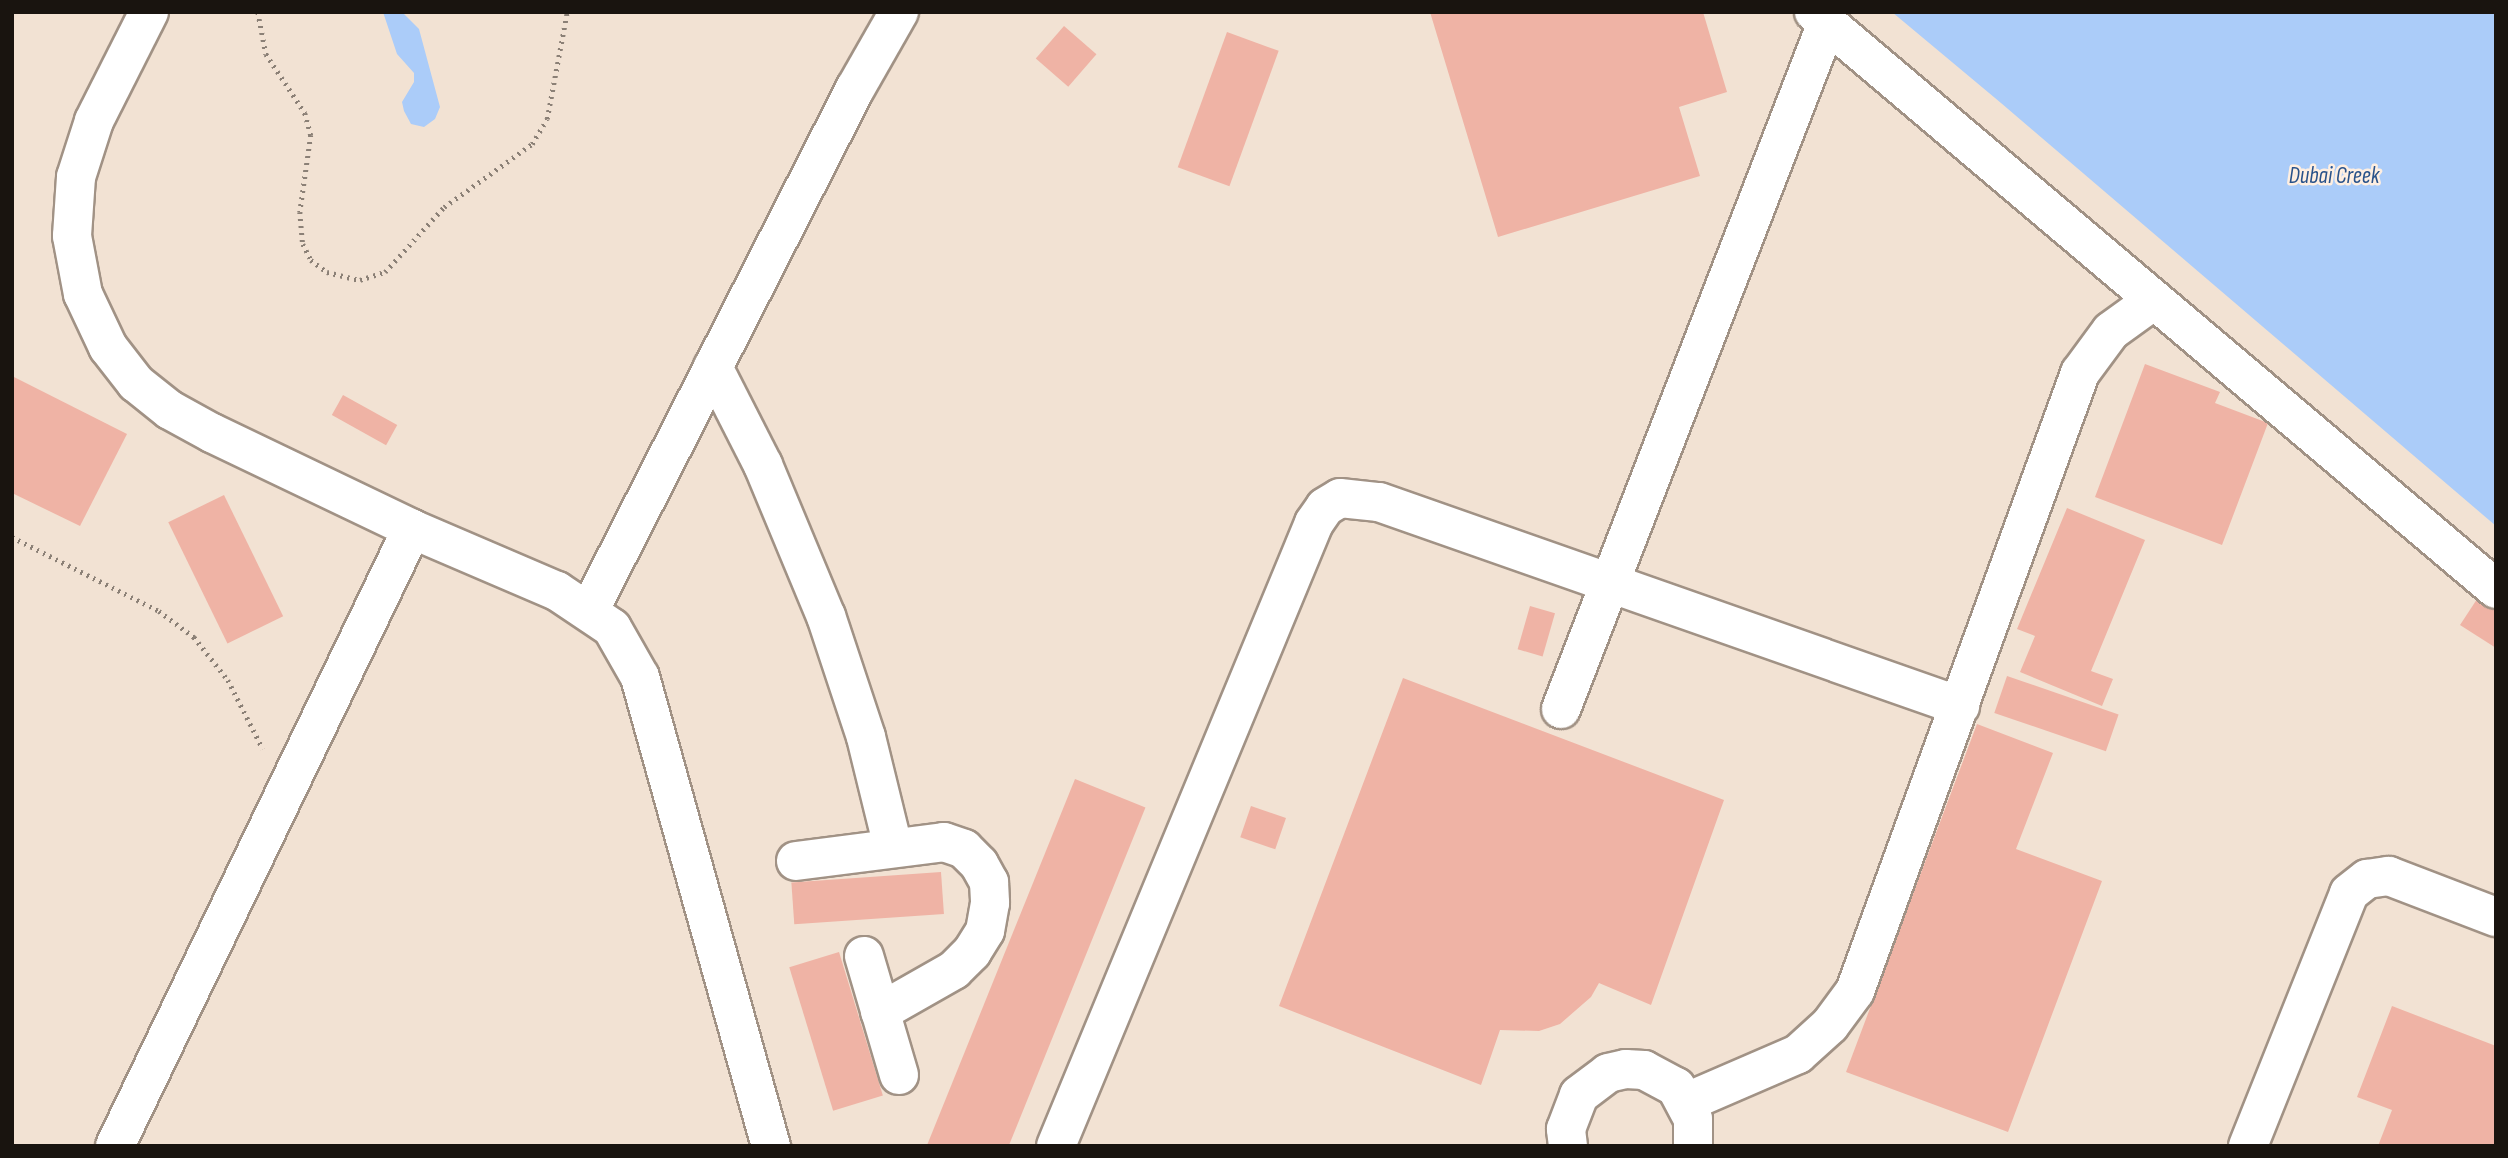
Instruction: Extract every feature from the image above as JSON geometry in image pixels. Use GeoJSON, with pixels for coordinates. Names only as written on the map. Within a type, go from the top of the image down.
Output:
{"type":"FeatureCollection","features":[{"type":"Feature","properties":{"kind":"lane"},"geometry":{"type":"LineString","coordinates":[[149,12],[94,121],[76,177],[72,236],[83,294],[108,347],[136,383],[170,410],[276,466],[590,609],[612,628],[640,677],[771,1146]]}},
{"type":"Feature","properties":{"kind":"lane"},"geometry":{"type":"LineString","coordinates":[[590,609],[891,18]]}},
{"type":"Feature","properties":{"kind":"lane"},"geometry":{"type":"LineString","coordinates":[[1561,709],[1820,18],[2496,589]]}},
{"type":"Feature","properties":{"kind":"lane"},"geometry":{"type":"LineString","coordinates":[[1687,1102],[1798,1054],[1830,1026],[1855,991],[2080,373],[2111,331],[2154,300]]}},
{"type":"Feature","properties":{"kind":"lane"},"geometry":{"type":"LineString","coordinates":[[713,367],[768,477],[826,616],[866,737],[893,847]]}},
{"type":"Feature","properties":{"kind":"lane"},"geometry":{"type":"LineString","coordinates":[[1056,1146],[1314,523],[1325,507],[1340,498],[1379,502],[1960,706]]}},
{"type":"Feature","properties":{"kind":"lane"},"geometry":{"type":"LineString","coordinates":[[115,1146],[412,529]]}},
{"type":"Feature","properties":{"kind":"lane"},"geometry":{"type":"LineString","coordinates":[[796,861],[944,842],[964,849],[989,883],[990,903],[985,930],[972,952],[954,970],[880,1012]]}},
{"type":"Feature","properties":{"kind":"lane"},"geometry":{"type":"LineString","coordinates":[[2248,1146],[2348,893],[2367,879],[2389,876],[2496,917]]}},
{"type":"Feature","properties":{"kind":"lane"},"geometry":{"type":"LineString","coordinates":[[864,956],[899,1075]]}},
{"type":"Feature","properties":{"kind":"lane"},"geometry":{"type":"LineString","coordinates":[[1568,1146],[1566,1129],[1579,1095],[1608,1073],[1635,1070],[1661,1077],[1687,1102],[1693,1119],[1693,1146]]}},
{"type":"Feature","properties":{"kind":"path"},"geometry":{"type":"LineString","coordinates":[[258,12],[267,54],[305,113],[311,135],[300,212],[303,244],[311,260],[327,272],[360,280],[385,272],[444,207],[532,144],[547,119],[567,12]]}},
{"type":"Feature","properties":{"kind":"path"},"geometry":{"type":"LineString","coordinates":[[12,537],[159,611],[194,637],[228,680],[285,793]]}},
{"type":"Feature","properties":{"kind":"water"},"geometry":{"type":"Polygon","coordinates":[[[383,12],[402,12],[419,29],[440,107],[435,119],[424,127],[411,124],[404,111],[402,102],[414,82],[414,73],[397,54],[383,12]]]}},
{"type":"Feature","properties":{"kind":"water","name":"Dubai Creek"},"geometry":{"type":"Polygon","coordinates":[[[1892,12],[2496,12],[2496,526],[2001,103],[1892,12]]]}},
{"type":"Feature","properties":{"kind":"building"},"geometry":{"type":"Polygon","coordinates":[[[1430,12],[1703,12],[1727,92],[1679,107],[1700,176],[1498,237],[1430,12]]]}},
{"type":"Feature","properties":{"kind":"building"},"geometry":{"type":"Polygon","coordinates":[[[1064,26],[1096,54],[1068,87],[1036,58],[1064,26]]]}},
{"type":"Feature","properties":{"kind":"building"},"geometry":{"type":"Polygon","coordinates":[[[1227,32],[1279,51],[1229,186],[1178,167],[1227,32]]]}},
{"type":"Feature","properties":{"kind":"building"},"geometry":{"type":"Polygon","coordinates":[[[2145,364],[2220,392],[2215,403],[2268,423],[2222,545],[2095,497],[2145,364]]]}},
{"type":"Feature","properties":{"kind":"building"},"geometry":{"type":"Polygon","coordinates":[[[12,376],[127,434],[80,526],[12,493],[12,376]]]}},
{"type":"Feature","properties":{"kind":"building"},"geometry":{"type":"Polygon","coordinates":[[[343,395],[397,425],[386,445],[332,415],[343,395]]]}},
{"type":"Feature","properties":{"kind":"building"},"geometry":{"type":"Polygon","coordinates":[[[224,495],[283,616],[227,644],[168,522],[224,495]]]}},
{"type":"Feature","properties":{"kind":"building"},"geometry":{"type":"Polygon","coordinates":[[[2067,508],[2145,540],[2091,671],[2113,679],[2102,706],[2020,672],[2035,636],[2017,629],[2067,508]]]}},
{"type":"Feature","properties":{"kind":"building"},"geometry":{"type":"Polygon","coordinates":[[[2481,593],[2496,602],[2496,648],[2460,625],[2481,593]]]}},
{"type":"Feature","properties":{"kind":"building"},"geometry":{"type":"Polygon","coordinates":[[[1530,606],[1555,613],[1543,656],[1518,649],[1530,606]]]}},
{"type":"Feature","properties":{"kind":"building"},"geometry":{"type":"Polygon","coordinates":[[[2007,676],[2119,714],[2106,751],[1994,713],[2007,676]]]}},
{"type":"Feature","properties":{"kind":"building"},"geometry":{"type":"Polygon","coordinates":[[[1403,678],[1724,800],[1651,1005],[1599,983],[1591,997],[1560,1024],[1539,1031],[1500,1030],[1481,1085],[1279,1006],[1403,678]]]}},
{"type":"Feature","properties":{"kind":"building"},"geometry":{"type":"Polygon","coordinates":[[[1977,724],[2053,753],[2016,849],[2102,881],[2008,1132],[1846,1072],[1977,724]]]}},
{"type":"Feature","properties":{"kind":"building"},"geometry":{"type":"Polygon","coordinates":[[[1075,779],[1145,807],[1009,1146],[927,1144],[1075,779]]]}},
{"type":"Feature","properties":{"kind":"building"},"geometry":{"type":"Polygon","coordinates":[[[1251,806],[1286,818],[1275,849],[1240,837],[1251,806]]]}},
{"type":"Feature","properties":{"kind":"building"},"geometry":{"type":"Polygon","coordinates":[[[941,872],[944,914],[794,924],[791,882],[941,872]]]}},
{"type":"Feature","properties":{"kind":"building"},"geometry":{"type":"Polygon","coordinates":[[[839,952],[883,1095],[833,1111],[789,967],[839,952]]]}},
{"type":"Feature","properties":{"kind":"building"},"geometry":{"type":"Polygon","coordinates":[[[2392,1006],[2496,1046],[2496,1146],[2378,1146],[2392,1110],[2357,1097],[2392,1006]]]}}]}
